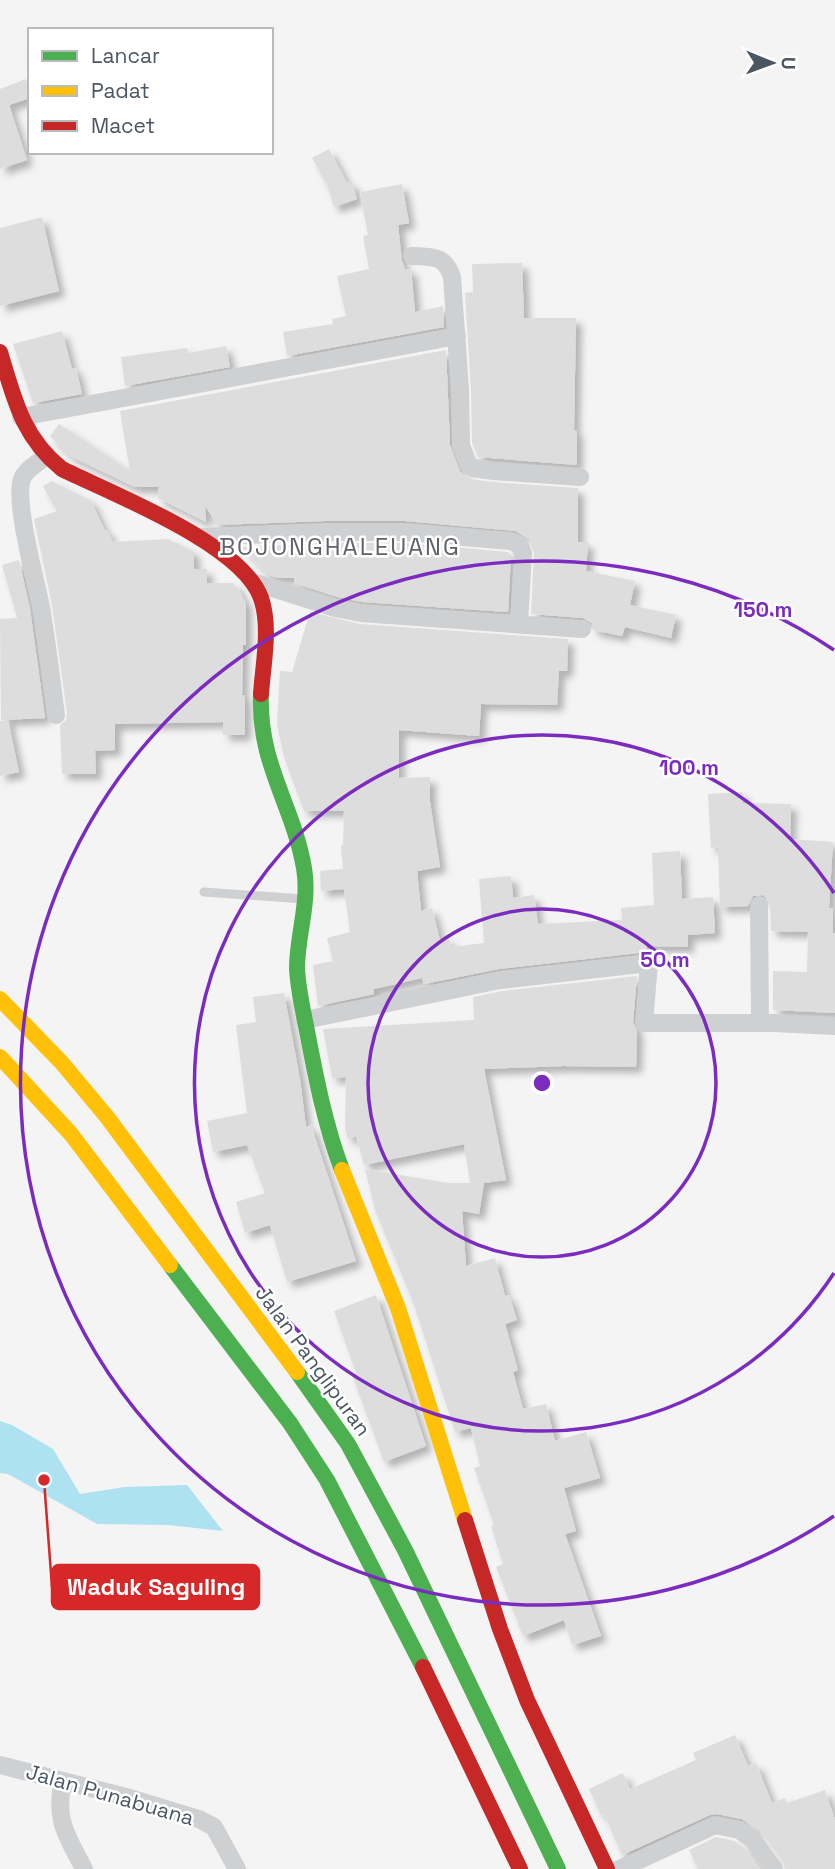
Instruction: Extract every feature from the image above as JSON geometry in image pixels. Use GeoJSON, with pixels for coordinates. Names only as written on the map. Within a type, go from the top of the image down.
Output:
{"type":"FeatureCollection","features":[{"type":"Feature","properties":{"kind":"main road"},"geometry":{"type":"LineString","coordinates":[[0,352],[29,436],[45,457],[201,537],[220,550],[253,582],[262,599],[265,621],[261,725],[273,779],[297,841],[304,870],[306,899],[298,979],[319,1099],[337,1158],[398,1308],[513,1665],[556,1765],[607,1869]]}},
{"type":"Feature","properties":{"kind":"main road","name":"Jalan Panglipuran"},"geometry":{"type":"LineString","coordinates":[[0,999],[62,1063],[107,1117],[348,1444],[405,1550],[558,1869]]}},
{"type":"Feature","properties":{"kind":"main road"},"geometry":{"type":"LineString","coordinates":[[0,1057],[71,1134],[290,1423],[327,1479],[445,1710],[520,1869]]}},
{"type":"Feature","properties":{"kind":"street"},"geometry":{"type":"LineString","coordinates":[[412,256],[442,260],[448,266],[452,277],[461,445],[468,464],[473,468],[494,471],[580,477]]}},
{"type":"Feature","properties":{"kind":"street"},"geometry":{"type":"LineString","coordinates":[[21,417],[457,337]]}},
{"type":"Feature","properties":{"kind":"street"},"geometry":{"type":"LineString","coordinates":[[45,457],[27,471],[20,490],[56,715]]}},
{"type":"Feature","properties":{"kind":"street"},"geometry":{"type":"LineString","coordinates":[[201,537],[405,532],[511,541],[519,545],[523,553],[519,624]]}},
{"type":"Feature","properties":{"kind":"street"},"geometry":{"type":"LineString","coordinates":[[253,582],[335,608],[361,613],[582,629]]}},
{"type":"Feature","properties":{"kind":"street"},"geometry":{"type":"LineString","coordinates":[[760,905],[760,1023]]}},
{"type":"Feature","properties":{"kind":"street"},"geometry":{"type":"LineString","coordinates":[[305,1020],[500,980],[649,962],[644,1023],[835,1026]]}},
{"type":"Feature","properties":{"kind":"street","name":"Jalan Punabuana"},"geometry":{"type":"LineString","coordinates":[[0,1765],[199,1819],[214,1827],[237,1869]]}},
{"type":"Feature","properties":{"kind":"street"},"geometry":{"type":"LineString","coordinates":[[63,1781],[58,1802],[62,1825],[84,1869]]}},
{"type":"Feature","properties":{"kind":"street"},"geometry":{"type":"LineString","coordinates":[[620,1869],[715,1825],[739,1830],[753,1840],[774,1869]]}},
{"type":"Feature","properties":{"kind":"lane"},"geometry":{"type":"LineString","coordinates":[[204,892],[306,899]]}},
{"type":"Feature","properties":{"kind":"water"},"geometry":{"type":"Polygon","coordinates":[[[0,1421],[53,1449],[80,1494],[125,1487],[187,1485],[223,1531],[168,1525],[97,1524],[8,1474],[0,1473],[0,1421]]]}},
{"type":"Feature","properties":{"kind":"building"},"geometry":{"type":"Polygon","coordinates":[[[26,79],[28,88],[28,99],[9,105],[27,160],[0,169],[0,89],[26,79]]]}},
{"type":"Feature","properties":{"kind":"building"},"geometry":{"type":"Polygon","coordinates":[[[329,149],[347,183],[352,182],[357,199],[334,207],[327,185],[312,158],[329,149]]]}},
{"type":"Feature","properties":{"kind":"building"},"geometry":{"type":"Polygon","coordinates":[[[402,184],[409,223],[398,225],[402,261],[405,269],[411,269],[415,312],[443,306],[444,327],[287,356],[283,332],[333,324],[332,319],[346,316],[337,276],[369,269],[363,236],[368,235],[360,192],[402,184]]]}},
{"type":"Feature","properties":{"kind":"building"},"geometry":{"type":"Polygon","coordinates":[[[42,217],[59,291],[0,306],[0,228],[42,217]]]}},
{"type":"Feature","properties":{"kind":"building"},"geometry":{"type":"Polygon","coordinates":[[[522,263],[524,318],[576,318],[574,430],[577,431],[577,465],[478,457],[472,443],[465,293],[473,292],[472,264],[522,263]]]}},
{"type":"Feature","properties":{"kind":"building"},"geometry":{"type":"Polygon","coordinates":[[[62,331],[72,369],[76,368],[82,394],[33,403],[13,344],[62,331]]]}},
{"type":"Feature","properties":{"kind":"building"},"geometry":{"type":"Polygon","coordinates":[[[226,346],[230,367],[125,386],[121,357],[187,348],[188,353],[226,346]]]}},
{"type":"Feature","properties":{"kind":"building"},"geometry":{"type":"Polygon","coordinates":[[[446,350],[450,445],[460,472],[471,479],[492,482],[578,488],[578,542],[588,542],[586,571],[635,581],[630,605],[676,615],[671,638],[625,627],[622,636],[593,630],[592,623],[583,618],[531,614],[534,553],[529,539],[516,531],[405,521],[218,525],[205,506],[206,522],[158,498],[159,487],[135,487],[70,456],[50,436],[59,424],[130,471],[120,411],[446,350]]]}},
{"type":"Feature","properties":{"kind":"building"},"geometry":{"type":"Polygon","coordinates":[[[52,481],[91,501],[113,542],[168,539],[194,552],[194,569],[207,569],[207,583],[233,583],[238,588],[246,604],[242,695],[245,695],[245,735],[223,735],[223,722],[115,724],[115,750],[95,751],[96,774],[62,774],[60,725],[66,720],[67,713],[52,605],[34,519],[57,511],[43,486],[52,481]]]}},
{"type":"Feature","properties":{"kind":"building"},"geometry":{"type":"Polygon","coordinates":[[[405,543],[508,552],[511,555],[508,612],[362,602],[338,597],[294,583],[294,578],[278,578],[267,574],[241,547],[405,543]]]}},
{"type":"Feature","properties":{"kind":"building"},"geometry":{"type":"Polygon","coordinates":[[[19,560],[30,609],[45,718],[1,720],[0,619],[17,618],[2,565],[19,560]]]}},
{"type":"Feature","properties":{"kind":"building"},"geometry":{"type":"Polygon","coordinates":[[[310,612],[360,624],[568,639],[567,671],[559,671],[557,705],[481,704],[479,736],[399,730],[399,778],[430,777],[430,802],[440,867],[417,871],[421,911],[432,908],[440,940],[449,938],[451,947],[484,943],[479,879],[511,876],[513,898],[534,895],[538,924],[622,920],[621,908],[654,905],[652,853],[680,851],[682,899],[713,897],[715,933],[688,935],[688,947],[647,946],[647,952],[499,969],[424,984],[422,978],[374,989],[374,994],[318,1006],[313,965],[333,961],[327,938],[350,932],[344,889],[321,891],[320,871],[343,869],[341,846],[344,811],[304,811],[284,757],[277,724],[280,671],[292,672],[310,612]]]}},
{"type":"Feature","properties":{"kind":"building"},"geometry":{"type":"Polygon","coordinates":[[[8,720],[19,772],[0,776],[0,721],[8,720]]]}},
{"type":"Feature","properties":{"kind":"building"},"geometry":{"type":"Polygon","coordinates":[[[743,792],[743,803],[791,804],[790,839],[833,842],[829,908],[833,908],[835,933],[835,1013],[773,1010],[773,971],[807,972],[808,932],[771,931],[770,904],[764,895],[753,896],[748,906],[720,907],[718,847],[711,848],[708,794],[743,792]]]}},
{"type":"Feature","properties":{"kind":"building"},"geometry":{"type":"Polygon","coordinates":[[[637,976],[633,1022],[637,1031],[636,1067],[484,1069],[506,1180],[484,1183],[479,1214],[462,1211],[466,1266],[495,1258],[505,1296],[509,1295],[517,1320],[505,1324],[518,1370],[513,1372],[523,1409],[546,1404],[555,1441],[586,1432],[600,1478],[564,1488],[576,1531],[565,1534],[601,1636],[572,1645],[564,1620],[523,1636],[496,1567],[503,1564],[491,1526],[494,1525],[474,1468],[480,1466],[471,1428],[455,1432],[413,1302],[375,1210],[365,1169],[448,1183],[470,1183],[464,1144],[364,1165],[356,1136],[348,1139],[345,1129],[346,1077],[332,1078],[323,1029],[474,1020],[473,997],[502,991],[637,976]]]}},
{"type":"Feature","properties":{"kind":"building"},"geometry":{"type":"Polygon","coordinates":[[[284,993],[306,1127],[311,1125],[356,1261],[287,1282],[270,1225],[245,1233],[236,1202],[265,1193],[247,1145],[213,1152],[207,1121],[247,1113],[236,1025],[256,1022],[253,997],[284,993]]]}},
{"type":"Feature","properties":{"kind":"building"},"geometry":{"type":"Polygon","coordinates":[[[376,1295],[426,1446],[384,1462],[352,1375],[356,1373],[334,1311],[376,1295]]]}},
{"type":"Feature","properties":{"kind":"building"},"geometry":{"type":"Polygon","coordinates":[[[735,1735],[748,1766],[756,1763],[772,1803],[785,1798],[787,1803],[825,1790],[835,1820],[835,1869],[785,1869],[783,1862],[760,1831],[742,1819],[717,1814],[622,1855],[604,1814],[601,1815],[589,1789],[623,1773],[630,1789],[696,1760],[693,1753],[735,1735]]]}},
{"type":"Feature","properties":{"kind":"building"},"geometry":{"type":"Polygon","coordinates":[[[716,1837],[734,1841],[745,1848],[760,1869],[698,1869],[689,1850],[716,1837]]]}},
{"type":"Feature","properties":{"kind":"traffic: fast"},"geometry":{"type":"LineString","coordinates":[[261,694],[262,719],[270,763],[299,845],[304,868],[305,893],[297,968],[298,984],[321,1101],[342,1170]]}},
{"type":"Feature","properties":{"kind":"traffic: fast"},"geometry":{"type":"LineString","coordinates":[[170,1265],[290,1423],[327,1480],[423,1667]]}},
{"type":"Feature","properties":{"kind":"traffic: fast"},"geometry":{"type":"LineString","coordinates":[[297,1372],[348,1444],[405,1550],[558,1869]]}},
{"type":"Feature","properties":{"kind":"traffic: slow"},"geometry":{"type":"LineString","coordinates":[[0,999],[62,1063],[107,1117],[297,1372]]}},
{"type":"Feature","properties":{"kind":"traffic: slow"},"geometry":{"type":"LineString","coordinates":[[0,1057],[71,1134],[170,1265]]}},
{"type":"Feature","properties":{"kind":"traffic: slow"},"geometry":{"type":"LineString","coordinates":[[342,1170],[398,1308],[465,1520]]}},
{"type":"Feature","properties":{"kind":"traffic: jam"},"geometry":{"type":"LineString","coordinates":[[0,352],[21,416],[48,457],[62,469],[174,523],[203,540],[249,578],[264,609],[265,646],[261,694]]}},
{"type":"Feature","properties":{"kind":"traffic: jam"},"geometry":{"type":"LineString","coordinates":[[465,1520],[500,1629],[527,1700],[607,1869]]}},
{"type":"Feature","properties":{"kind":"traffic: jam"},"geometry":{"type":"LineString","coordinates":[[423,1667],[520,1869]]}},
{"type":"Feature","properties":{"kind":"place","name":"Waduk Saguling"},"geometry":{"type":"Point","coordinates":[44,1480]}},
{"type":"Feature","properties":{"kind":"district","name":"BOJONGHALEUANG"},"geometry":{"type":"Point","coordinates":[340,547]}}]}
